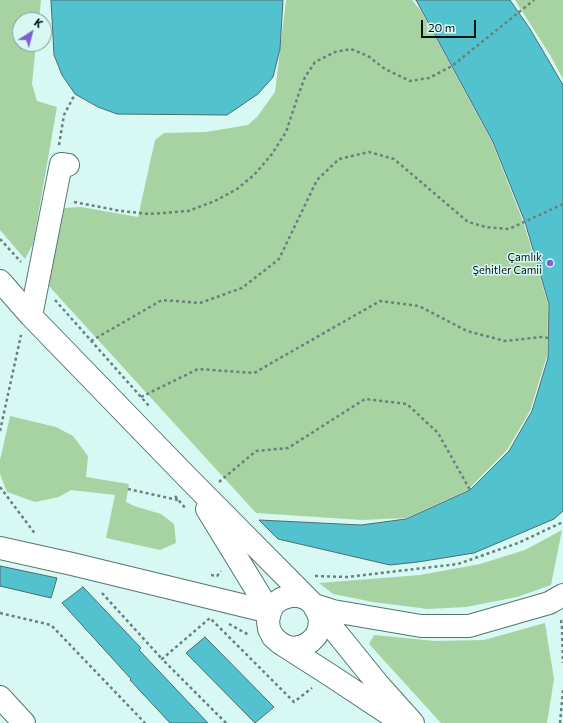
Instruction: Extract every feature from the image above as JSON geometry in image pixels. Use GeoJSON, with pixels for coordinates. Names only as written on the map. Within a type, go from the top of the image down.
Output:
{"type":"FeatureCollection","features":[{"type":"Feature","properties":{"kind":"street"},"geometry":{"type":"LineString","coordinates":[[27,322],[38,281],[61,164],[68,165]]}},
{"type":"Feature","properties":{"kind":"street"},"geometry":{"type":"LineString","coordinates":[[0,281],[27,322],[188,478],[314,605],[378,684],[413,723]]}},
{"type":"Feature","properties":{"kind":"street"},"geometry":{"type":"LineString","coordinates":[[188,478],[270,612]]}},
{"type":"Feature","properties":{"kind":"street"},"geometry":{"type":"LineString","coordinates":[[0,548],[270,612]]}},
{"type":"Feature","properties":{"kind":"street"},"geometry":{"type":"LineString","coordinates":[[314,605],[333,611],[421,626],[468,626],[548,603],[563,595]]}},
{"type":"Feature","properties":{"kind":"street"},"geometry":{"type":"LineString","coordinates":[[280,644],[295,648],[303,646],[316,636],[320,620],[314,605],[307,599],[299,596],[290,596],[281,599],[274,604],[268,621],[269,629],[273,637],[280,644],[402,723]]}},
{"type":"Feature","properties":{"kind":"street"},"geometry":{"type":"LineString","coordinates":[[0,698],[24,723]]}},
{"type":"Feature","properties":{"kind":"path"},"geometry":{"type":"LineString","coordinates":[[73,202],[121,211],[149,214],[188,211],[215,201],[237,190],[254,175],[272,154],[286,132],[305,78],[315,62],[335,52],[351,49],[368,56],[384,69],[410,81],[429,78],[452,66],[534,0]]}},
{"type":"Feature","properties":{"kind":"path"},"geometry":{"type":"LineString","coordinates":[[59,145],[64,115],[75,94]]}},
{"type":"Feature","properties":{"kind":"path"},"geometry":{"type":"LineString","coordinates":[[91,341],[162,300],[200,303],[242,288],[279,259],[317,180],[339,159],[370,152],[394,160],[468,222],[486,228],[510,229],[563,204]]}},
{"type":"Feature","properties":{"kind":"path"},"geometry":{"type":"LineString","coordinates":[[0,239],[151,408]]}},
{"type":"Feature","properties":{"kind":"path"},"geometry":{"type":"LineString","coordinates":[[141,397],[198,369],[254,373],[380,301],[418,306],[467,331],[504,341],[542,337],[548,338]]}},
{"type":"Feature","properties":{"kind":"path"},"geometry":{"type":"LineString","coordinates":[[0,431],[27,322]]}},
{"type":"Feature","properties":{"kind":"path"},"geometry":{"type":"LineString","coordinates":[[220,489],[217,483],[256,452],[288,448],[365,399],[407,404],[438,433],[470,490]]}},
{"type":"Feature","properties":{"kind":"path"},"geometry":{"type":"LineString","coordinates":[[0,487],[40,540]]}},
{"type":"Feature","properties":{"kind":"path"},"geometry":{"type":"LineString","coordinates":[[173,494],[188,511]]}},
{"type":"Feature","properties":{"kind":"path"},"geometry":{"type":"LineString","coordinates":[[308,576],[347,577],[404,572],[458,564],[518,544],[563,522]]}},
{"type":"Feature","properties":{"kind":"path"},"geometry":{"type":"LineString","coordinates":[[210,575],[217,576],[223,568]]}},
{"type":"Feature","properties":{"kind":"path"},"geometry":{"type":"LineString","coordinates":[[102,592],[162,659],[226,723]]}},
{"type":"Feature","properties":{"kind":"path"},"geometry":{"type":"LineString","coordinates":[[0,613],[51,626],[145,723]]}},
{"type":"Feature","properties":{"kind":"path"},"geometry":{"type":"LineString","coordinates":[[162,659],[210,618],[294,702],[320,681],[330,675]]}},
{"type":"Feature","properties":{"kind":"path"},"geometry":{"type":"LineString","coordinates":[[560,723],[563,688]]}},
{"type":"Feature","properties":{"kind":"green space"},"geometry":{"type":"Polygon","coordinates":[[[0,0],[41,0],[40,12],[12,12],[12,52],[35,52],[32,84],[37,101],[57,107],[33,244],[25,259],[0,230],[0,0]]]}},
{"type":"Feature","properties":{"kind":"green space"},"geometry":{"type":"Polygon","coordinates":[[[286,0],[412,0],[421,11],[492,142],[524,224],[548,304],[547,356],[530,411],[507,450],[468,490],[406,518],[362,520],[256,513],[48,285],[63,208],[81,207],[138,217],[155,140],[164,133],[206,132],[248,125],[257,117],[275,92],[286,0]]]}},
{"type":"Feature","properties":{"kind":"green space"},"geometry":{"type":"Polygon","coordinates":[[[515,0],[563,0],[563,79],[550,55],[515,0]]]}},
{"type":"Feature","properties":{"kind":"green space"},"geometry":{"type":"Polygon","coordinates":[[[10,416],[56,427],[73,436],[88,456],[86,477],[129,484],[126,502],[161,514],[174,524],[176,543],[160,550],[106,538],[115,495],[71,490],[59,497],[35,502],[7,492],[0,474],[0,460],[10,416]]]}},
{"type":"Feature","properties":{"kind":"green space"},"geometry":{"type":"Polygon","coordinates":[[[562,530],[551,585],[517,597],[466,607],[428,609],[373,602],[333,594],[319,583],[420,575],[480,564],[525,550],[562,530]]]}},
{"type":"Feature","properties":{"kind":"green space"},"geometry":{"type":"Polygon","coordinates":[[[545,623],[554,679],[547,723],[441,723],[369,644],[374,635],[435,641],[484,640],[545,623]]]}},
{"type":"Feature","properties":{"kind":"building"},"geometry":{"type":"Polygon","coordinates":[[[51,0],[283,0],[280,49],[273,77],[258,94],[227,115],[117,114],[98,107],[75,94],[62,75],[54,55],[51,0]]]}},
{"type":"Feature","properties":{"kind":"building","name":"Çamlık Şehitler Camii"},"geometry":{"type":"Polygon","coordinates":[[[416,0],[510,0],[530,29],[563,85],[563,511],[554,519],[474,553],[390,565],[278,539],[259,520],[361,525],[406,519],[470,490],[509,451],[532,411],[548,358],[549,304],[525,222],[493,142],[416,0]]]}},
{"type":"Feature","properties":{"kind":"building"},"geometry":{"type":"Polygon","coordinates":[[[0,566],[57,578],[51,598],[0,586],[0,566]]]}},
{"type":"Feature","properties":{"kind":"building"},"geometry":{"type":"Polygon","coordinates":[[[83,587],[141,648],[139,650],[208,723],[170,723],[130,680],[131,679],[62,603],[83,587]]]}},
{"type":"Feature","properties":{"kind":"building"},"geometry":{"type":"Polygon","coordinates":[[[205,637],[274,707],[255,723],[186,653],[205,637]]]}},
{"type":"Feature","properties":{"kind":"place","name":"Çamlık Şehitler Camii"},"geometry":{"type":"Point","coordinates":[550,263]}}]}
